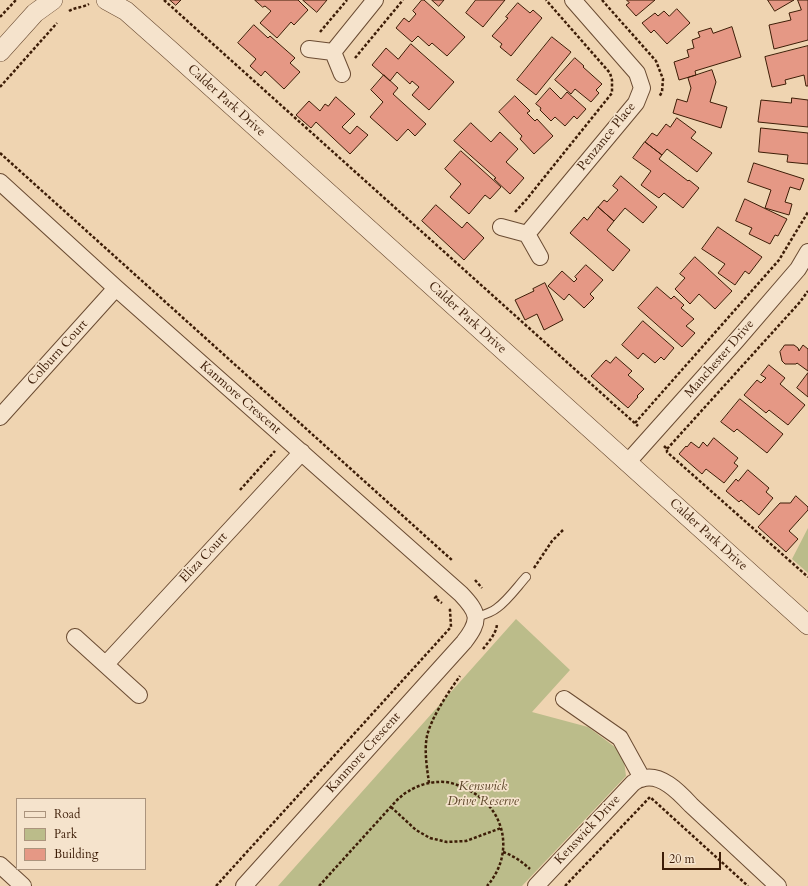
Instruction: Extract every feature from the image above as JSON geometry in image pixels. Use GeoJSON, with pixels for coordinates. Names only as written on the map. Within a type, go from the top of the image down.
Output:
{"type":"FeatureCollection","features":[{"type":"Feature","properties":{"kind":"street"},"geometry":{"type":"LineString","coordinates":[[0,52],[38,6],[53,0]]}},
{"type":"Feature","properties":{"kind":"street"},"geometry":{"type":"LineString","coordinates":[[332,52],[375,0]]}},
{"type":"Feature","properties":{"kind":"street","name":"Penzance Place"},"geometry":{"type":"LineString","coordinates":[[527,234],[636,103],[642,88],[637,73],[573,0]]}},
{"type":"Feature","properties":{"kind":"street","name":"Calder Park Drive"},"geometry":{"type":"LineString","coordinates":[[99,1],[122,6],[808,625]]}},
{"type":"Feature","properties":{"kind":"street"},"geometry":{"type":"LineString","coordinates":[[309,49],[332,52]]}},
{"type":"Feature","properties":{"kind":"street"},"geometry":{"type":"LineString","coordinates":[[332,52],[342,74]]}},
{"type":"Feature","properties":{"kind":"street","name":"Kanmore Crescent"},"geometry":{"type":"LineString","coordinates":[[0,182],[116,288],[448,582],[474,610],[476,617],[475,625],[464,642],[244,886]]}},
{"type":"Feature","properties":{"kind":"street"},"geometry":{"type":"LineString","coordinates":[[501,227],[527,234],[540,257]]}},
{"type":"Feature","properties":{"kind":"street","name":"Manchester Drive"},"geometry":{"type":"LineString","coordinates":[[628,463],[798,269],[808,252]]}},
{"type":"Feature","properties":{"kind":"street","name":"Colburn Court"},"geometry":{"type":"LineString","coordinates":[[0,417],[116,288]]}},
{"type":"Feature","properties":{"kind":"street","name":"Eliza Court"},"geometry":{"type":"LineString","coordinates":[[106,664],[302,452]]}},
{"type":"Feature","properties":{"kind":"street"},"geometry":{"type":"LineString","coordinates":[[75,637],[139,695]]}},
{"type":"Feature","properties":{"kind":"street"},"geometry":{"type":"LineString","coordinates":[[564,699],[620,738],[642,778],[654,778],[671,786],[778,886]]}},
{"type":"Feature","properties":{"kind":"street","name":"Kenswick Drive"},"geometry":{"type":"LineString","coordinates":[[539,883],[626,790],[633,783],[642,778]]}},
{"type":"Feature","properties":{"kind":"street"},"geometry":{"type":"LineString","coordinates":[[0,865],[23,886]]}},
{"type":"Feature","properties":{"kind":"lane"},"geometry":{"type":"LineString","coordinates":[[476,617],[496,609],[526,577]]}},
{"type":"Feature","properties":{"kind":"path"},"geometry":{"type":"LineString","coordinates":[[0,17],[16,0]]}},
{"type":"Feature","properties":{"kind":"path"},"geometry":{"type":"LineString","coordinates":[[164,0],[808,577]]}},
{"type":"Feature","properties":{"kind":"path"},"geometry":{"type":"LineString","coordinates":[[309,49],[315,38],[347,0]]}},
{"type":"Feature","properties":{"kind":"path"},"geometry":{"type":"LineString","coordinates":[[342,74],[403,0]]}},
{"type":"Feature","properties":{"kind":"path"},"geometry":{"type":"LineString","coordinates":[[501,227],[526,200],[612,94],[612,80],[610,73],[546,0]]}},
{"type":"Feature","properties":{"kind":"path"},"geometry":{"type":"LineString","coordinates":[[64,15],[71,10],[99,1]]}},
{"type":"Feature","properties":{"kind":"path"},"geometry":{"type":"LineString","coordinates":[[0,87],[61,18]]}},
{"type":"Feature","properties":{"kind":"path"},"geometry":{"type":"LineString","coordinates":[[635,423],[779,260],[808,212]]}},
{"type":"Feature","properties":{"kind":"path"},"geometry":{"type":"LineString","coordinates":[[667,450],[795,308],[808,291]]}},
{"type":"Feature","properties":{"kind":"path"},"geometry":{"type":"LineString","coordinates":[[526,577],[537,566],[546,548],[564,529]]}},
{"type":"Feature","properties":{"kind":"path"},"geometry":{"type":"LineString","coordinates":[[216,886],[451,627],[450,610],[435,598],[448,582]]}},
{"type":"Feature","properties":{"kind":"path"},"geometry":{"type":"LineString","coordinates":[[429,783],[426,752],[427,737],[433,720],[460,675]]}},
{"type":"Feature","properties":{"kind":"path"},"geometry":{"type":"LineString","coordinates":[[319,886],[397,800],[410,790],[439,781],[455,784],[473,791],[486,802],[497,816],[504,843],[503,852],[501,862],[492,880],[487,886]]}},
{"type":"Feature","properties":{"kind":"path"},"geometry":{"type":"LineString","coordinates":[[565,886],[650,797],[748,886]]}},
{"type":"Feature","properties":{"kind":"path"},"geometry":{"type":"LineString","coordinates":[[391,807],[416,830],[430,838],[447,842],[466,841],[501,828]]}},
{"type":"Feature","properties":{"kind":"path"},"geometry":{"type":"LineString","coordinates":[[503,852],[522,861],[539,883]]}},
{"type":"Feature","properties":{"kind":"green space"},"geometry":{"type":"Polygon","coordinates":[[[808,528],[808,573],[792,559],[808,528]]]}},
{"type":"Feature","properties":{"kind":"green space","name":"Kenswick Drive Reserve"},"geometry":{"type":"Polygon","coordinates":[[[516,619],[570,670],[532,712],[588,727],[623,753],[626,776],[522,886],[278,886],[516,619]]]}},
{"type":"Feature","properties":{"kind":"building"},"geometry":{"type":"Polygon","coordinates":[[[170,0],[181,0],[176,5],[170,0]]]}},
{"type":"Feature","properties":{"kind":"building"},"geometry":{"type":"Polygon","coordinates":[[[255,0],[298,0],[308,10],[294,25],[291,22],[277,38],[260,23],[271,11],[265,6],[263,7],[255,0]]]}},
{"type":"Feature","properties":{"kind":"building"},"geometry":{"type":"Polygon","coordinates":[[[303,0],[327,0],[317,12],[303,0]]]}},
{"type":"Feature","properties":{"kind":"building"},"geometry":{"type":"Polygon","coordinates":[[[422,0],[424,0],[465,37],[447,56],[432,43],[429,46],[418,36],[412,42],[396,28],[404,18],[409,22],[416,14],[413,11],[422,0]]]}},
{"type":"Feature","properties":{"kind":"building"},"geometry":{"type":"Polygon","coordinates":[[[432,0],[444,0],[439,6],[432,0]]]}},
{"type":"Feature","properties":{"kind":"building"},"geometry":{"type":"Polygon","coordinates":[[[476,0],[505,0],[483,27],[466,13],[476,0]]]}},
{"type":"Feature","properties":{"kind":"building"},"geometry":{"type":"Polygon","coordinates":[[[627,0],[655,0],[636,16],[626,5],[629,3],[627,0]]]}},
{"type":"Feature","properties":{"kind":"building"},"geometry":{"type":"Polygon","coordinates":[[[768,0],[794,0],[775,11],[768,0]]]}},
{"type":"Feature","properties":{"kind":"building"},"geometry":{"type":"Polygon","coordinates":[[[798,0],[808,0],[808,40],[774,49],[769,25],[791,20],[789,13],[801,10],[798,0]]]}},
{"type":"Feature","properties":{"kind":"building"},"geometry":{"type":"Polygon","coordinates":[[[518,3],[530,13],[533,10],[542,18],[511,56],[500,47],[502,44],[492,36],[508,18],[506,17],[518,3]]]}},
{"type":"Feature","properties":{"kind":"building"},"geometry":{"type":"Polygon","coordinates":[[[677,9],[690,23],[667,44],[654,30],[651,33],[642,23],[655,13],[658,16],[664,11],[669,16],[677,9]]]}},
{"type":"Feature","properties":{"kind":"building"},"geometry":{"type":"Polygon","coordinates":[[[254,25],[268,38],[270,36],[295,58],[290,63],[300,72],[284,89],[265,71],[261,76],[250,66],[256,59],[238,43],[254,25]]]}},
{"type":"Feature","properties":{"kind":"building"},"geometry":{"type":"Polygon","coordinates":[[[732,27],[741,57],[695,71],[696,75],[679,80],[674,62],[689,57],[687,50],[694,48],[692,40],[700,37],[698,32],[711,28],[713,33],[732,27]]]}},
{"type":"Feature","properties":{"kind":"building"},"geometry":{"type":"Polygon","coordinates":[[[552,37],[571,52],[536,95],[517,80],[552,37]]]}},
{"type":"Feature","properties":{"kind":"building"},"geometry":{"type":"Polygon","coordinates":[[[411,44],[454,82],[429,110],[412,95],[419,87],[412,81],[410,84],[397,72],[390,81],[372,65],[386,48],[398,59],[411,44]]]}},
{"type":"Feature","properties":{"kind":"building"},"geometry":{"type":"Polygon","coordinates":[[[808,46],[808,86],[806,86],[804,75],[785,80],[786,84],[772,87],[765,57],[808,46]]]}},
{"type":"Feature","properties":{"kind":"building"},"geometry":{"type":"Polygon","coordinates":[[[575,58],[602,84],[596,90],[599,93],[591,102],[575,89],[571,94],[555,80],[575,58]]]}},
{"type":"Feature","properties":{"kind":"building"},"geometry":{"type":"Polygon","coordinates":[[[712,70],[716,82],[710,102],[727,107],[721,128],[673,113],[677,99],[687,102],[691,88],[688,78],[712,70]]]}},
{"type":"Feature","properties":{"kind":"building"},"geometry":{"type":"Polygon","coordinates":[[[384,75],[398,88],[393,94],[426,124],[415,136],[408,129],[397,141],[370,117],[383,102],[371,90],[384,75]]]}},
{"type":"Feature","properties":{"kind":"building"},"geometry":{"type":"Polygon","coordinates":[[[550,88],[561,99],[567,92],[586,109],[577,119],[574,116],[565,126],[555,117],[551,121],[536,104],[550,88]]]}},
{"type":"Feature","properties":{"kind":"building"},"geometry":{"type":"Polygon","coordinates":[[[515,96],[530,111],[527,113],[535,121],[537,119],[553,136],[534,154],[520,139],[522,136],[499,112],[515,96]]]}},
{"type":"Feature","properties":{"kind":"building"},"geometry":{"type":"Polygon","coordinates":[[[336,97],[355,114],[342,127],[350,134],[357,126],[368,135],[350,154],[316,122],[311,128],[296,115],[309,101],[320,111],[325,104],[328,106],[336,97]]]}},
{"type":"Feature","properties":{"kind":"building"},"geometry":{"type":"Polygon","coordinates":[[[792,98],[808,100],[808,127],[758,122],[761,100],[791,103],[792,98]]]}},
{"type":"Feature","properties":{"kind":"building"},"geometry":{"type":"Polygon","coordinates":[[[677,118],[696,132],[691,138],[712,153],[697,172],[667,149],[662,155],[645,142],[652,133],[657,136],[666,124],[670,127],[677,118]]]}},
{"type":"Feature","properties":{"kind":"building"},"geometry":{"type":"Polygon","coordinates":[[[471,123],[491,142],[500,132],[518,149],[506,162],[524,178],[510,194],[494,179],[496,178],[454,141],[471,123]]]}},
{"type":"Feature","properties":{"kind":"building"},"geometry":{"type":"Polygon","coordinates":[[[761,128],[808,133],[808,164],[787,162],[788,155],[759,152],[761,128]]]}},
{"type":"Feature","properties":{"kind":"building"},"geometry":{"type":"Polygon","coordinates":[[[645,142],[662,155],[659,159],[699,188],[683,208],[664,193],[659,198],[641,185],[651,171],[633,158],[645,142]]]}},
{"type":"Feature","properties":{"kind":"building"},"geometry":{"type":"Polygon","coordinates":[[[461,151],[501,187],[490,199],[485,195],[469,214],[450,197],[461,184],[445,169],[461,151]]]}},
{"type":"Feature","properties":{"kind":"building"},"geometry":{"type":"Polygon","coordinates":[[[754,163],[804,179],[800,190],[790,187],[785,202],[792,204],[789,215],[765,208],[771,190],[748,182],[754,163]]]}},
{"type":"Feature","properties":{"kind":"building"},"geometry":{"type":"Polygon","coordinates":[[[621,176],[657,207],[643,223],[625,208],[614,221],[598,207],[604,200],[607,202],[618,190],[613,186],[621,176]]]}},
{"type":"Feature","properties":{"kind":"building"},"geometry":{"type":"Polygon","coordinates":[[[745,199],[787,219],[778,236],[775,235],[770,244],[749,234],[752,228],[736,221],[745,199]]]}},
{"type":"Feature","properties":{"kind":"building"},"geometry":{"type":"Polygon","coordinates":[[[436,205],[462,228],[467,222],[484,238],[464,260],[422,221],[436,205]]]}},
{"type":"Feature","properties":{"kind":"building"},"geometry":{"type":"Polygon","coordinates":[[[598,207],[614,221],[607,230],[630,250],[613,271],[570,233],[584,217],[587,220],[598,207]]]}},
{"type":"Feature","properties":{"kind":"building"},"geometry":{"type":"Polygon","coordinates":[[[718,227],[762,257],[749,274],[745,271],[735,285],[718,273],[725,264],[702,249],[718,227]]]}},
{"type":"Feature","properties":{"kind":"building"},"geometry":{"type":"Polygon","coordinates":[[[695,257],[732,291],[715,309],[699,294],[690,304],[675,289],[685,278],[680,274],[695,257]]]}},
{"type":"Feature","properties":{"kind":"building"},"geometry":{"type":"Polygon","coordinates":[[[586,265],[603,280],[590,294],[594,298],[584,308],[569,294],[564,300],[548,286],[562,271],[574,282],[577,279],[575,277],[586,265]]]}},
{"type":"Feature","properties":{"kind":"building"},"geometry":{"type":"Polygon","coordinates":[[[545,283],[563,320],[544,330],[537,314],[525,320],[515,300],[534,291],[533,289],[545,283]]]}},
{"type":"Feature","properties":{"kind":"building"},"geometry":{"type":"Polygon","coordinates":[[[657,287],[671,299],[674,296],[684,305],[681,308],[694,319],[686,326],[695,333],[682,347],[638,308],[657,287]]]}},
{"type":"Feature","properties":{"kind":"building"},"geometry":{"type":"Polygon","coordinates":[[[643,321],[674,348],[664,360],[661,357],[655,363],[643,353],[638,359],[622,345],[643,321]]]}},
{"type":"Feature","properties":{"kind":"building"},"geometry":{"type":"Polygon","coordinates":[[[785,345],[794,345],[799,351],[803,345],[808,349],[808,371],[797,363],[785,364],[782,361],[780,352],[785,345]]]}},
{"type":"Feature","properties":{"kind":"building"},"geometry":{"type":"Polygon","coordinates":[[[616,357],[632,371],[628,375],[644,389],[628,408],[591,376],[606,360],[610,363],[616,357]]]}},
{"type":"Feature","properties":{"kind":"building"},"geometry":{"type":"Polygon","coordinates":[[[769,365],[785,378],[780,384],[805,405],[788,425],[769,410],[766,413],[744,395],[757,380],[761,383],[766,378],[761,375],[769,365]]]}},
{"type":"Feature","properties":{"kind":"building"},"geometry":{"type":"Polygon","coordinates":[[[808,373],[808,397],[797,388],[808,373]]]}},
{"type":"Feature","properties":{"kind":"building"},"geometry":{"type":"Polygon","coordinates":[[[740,399],[783,434],[767,453],[737,429],[734,432],[721,422],[740,399]]]}},
{"type":"Feature","properties":{"kind":"building"},"geometry":{"type":"Polygon","coordinates":[[[714,438],[738,458],[734,463],[738,466],[724,483],[706,469],[702,474],[679,454],[691,442],[699,448],[703,442],[707,446],[714,438]]]}},
{"type":"Feature","properties":{"kind":"building"},"geometry":{"type":"Polygon","coordinates":[[[748,470],[769,488],[766,492],[773,498],[759,515],[741,500],[739,502],[726,491],[736,479],[738,481],[748,470]]]}},
{"type":"Feature","properties":{"kind":"building"},"geometry":{"type":"Polygon","coordinates":[[[796,496],[808,507],[808,510],[789,531],[798,539],[786,552],[758,527],[780,503],[790,503],[796,496]]]}}]}
